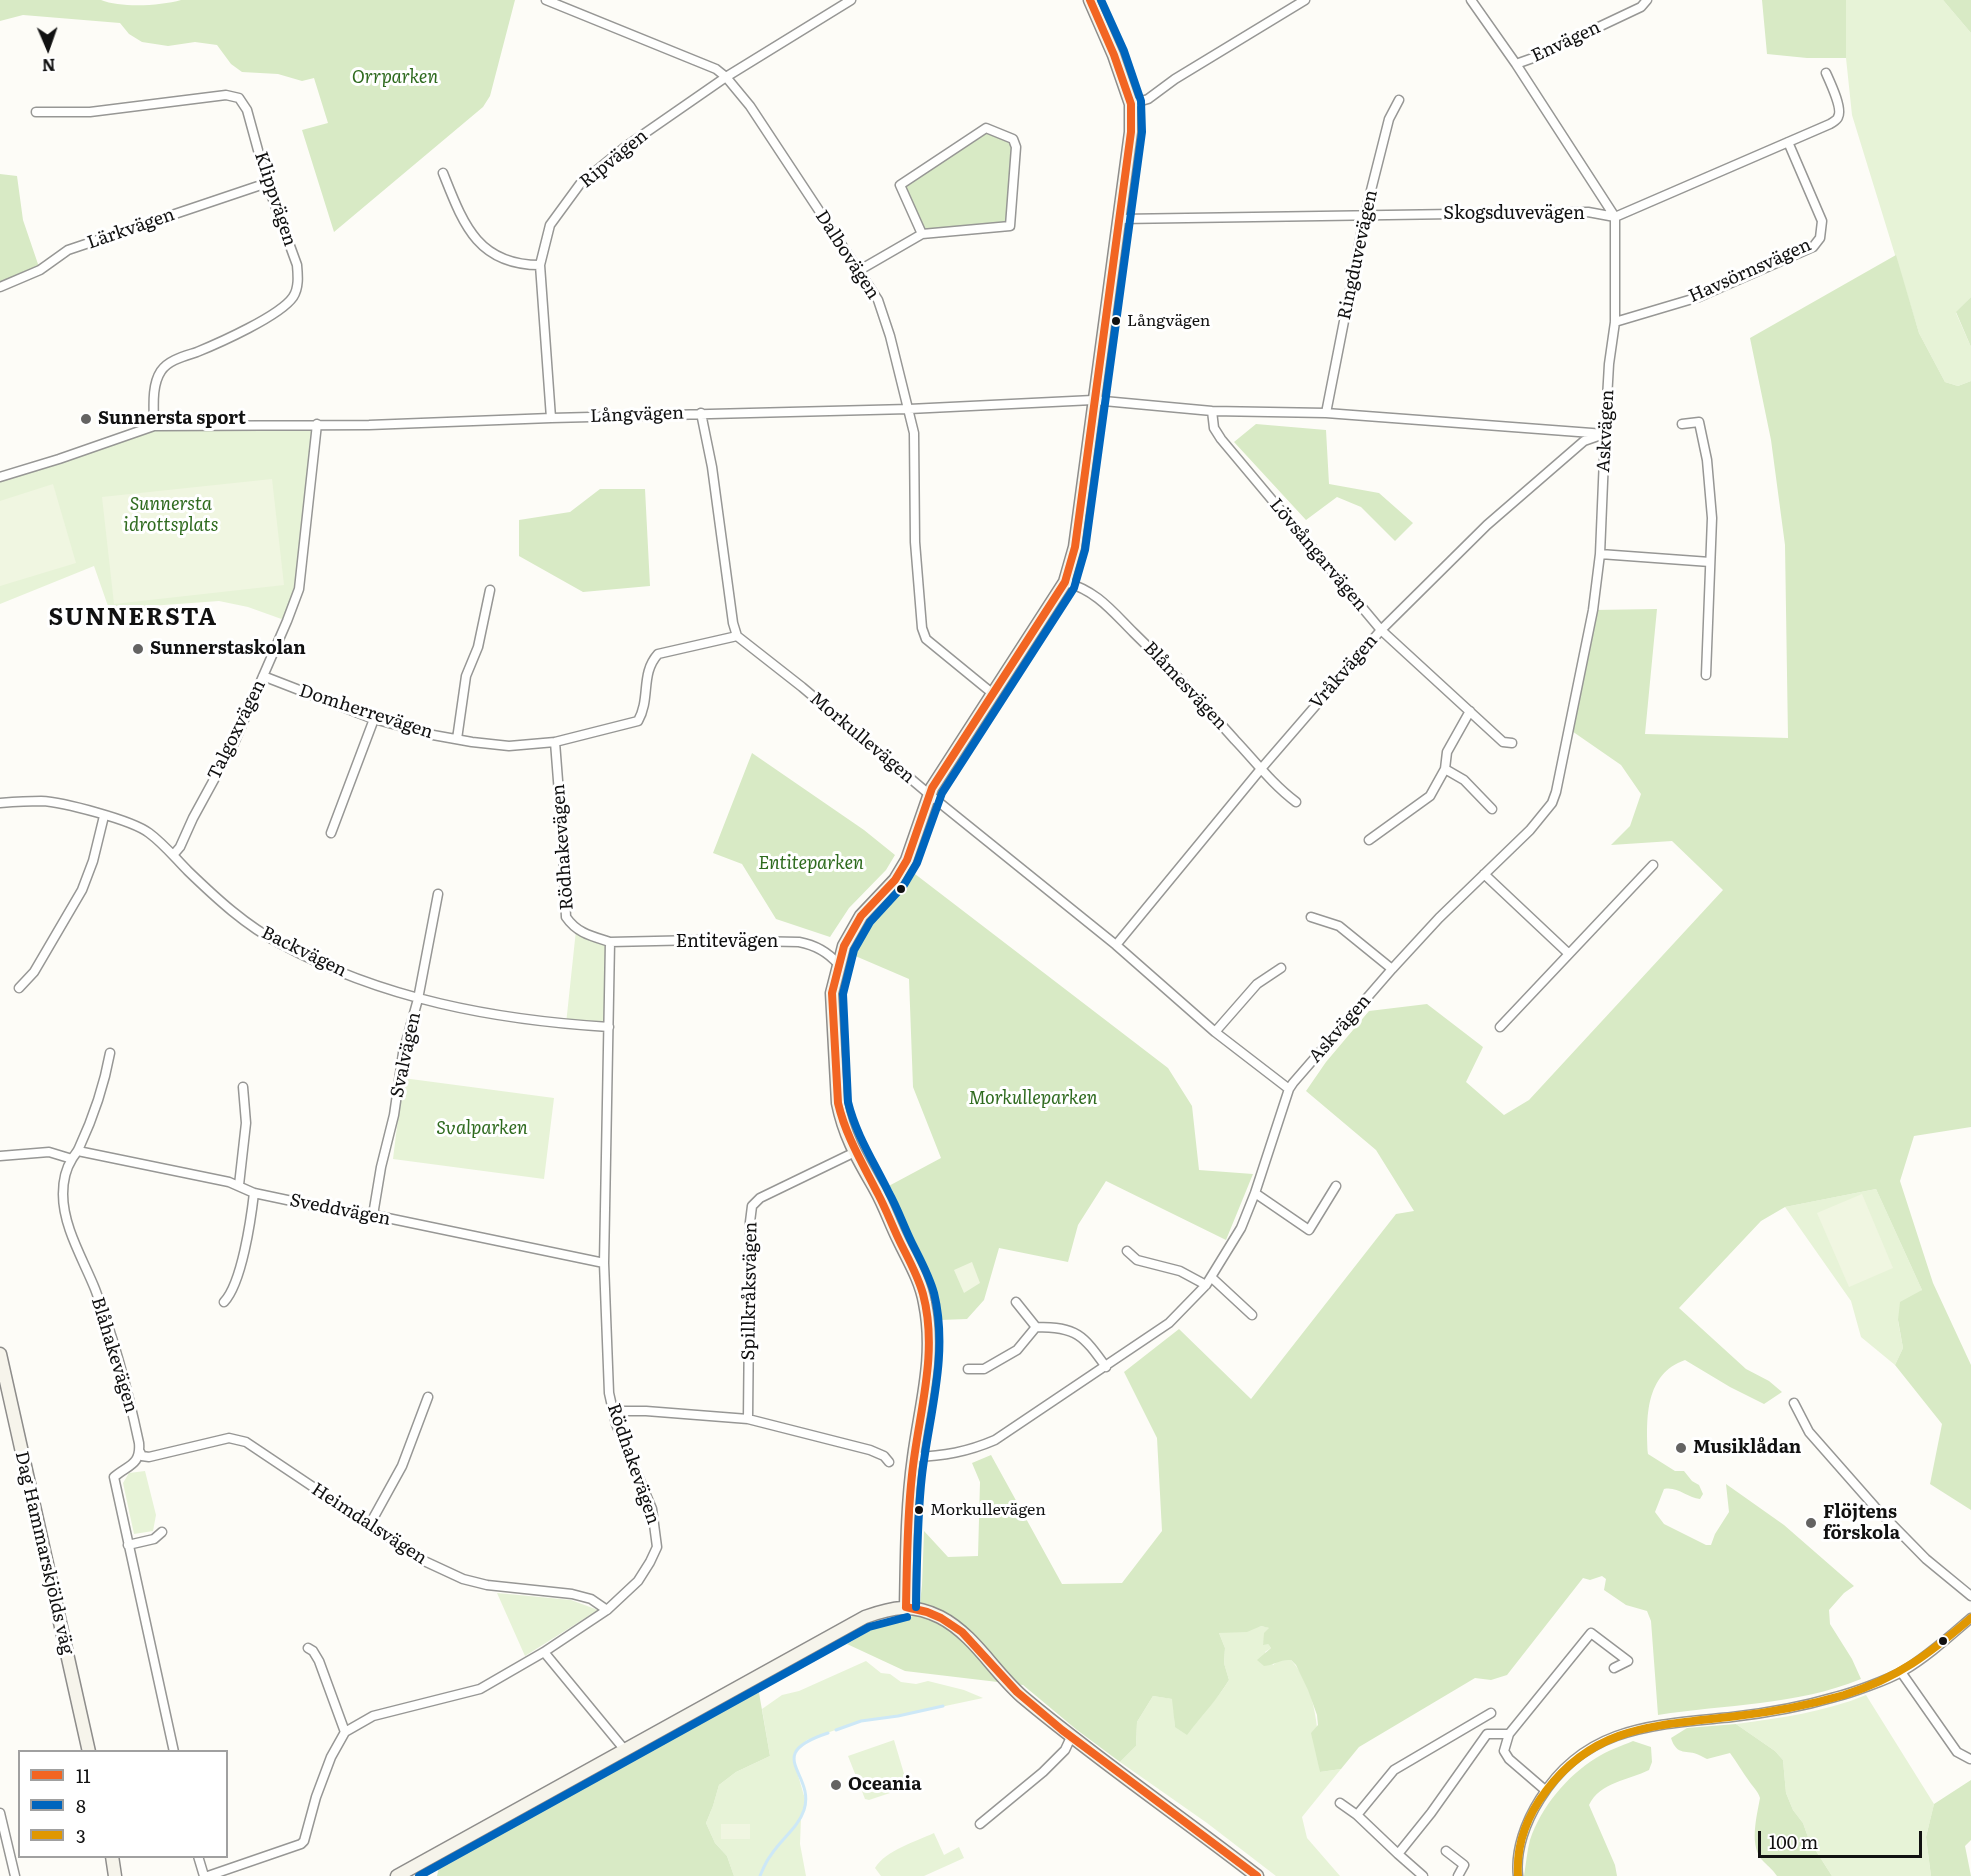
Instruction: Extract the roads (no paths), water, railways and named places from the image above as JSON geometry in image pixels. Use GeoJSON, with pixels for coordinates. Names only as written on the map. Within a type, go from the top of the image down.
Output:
{"type":"FeatureCollection","features":[{"type":"Feature","properties":{"kind":"street","name":"Dalbovägen"},"geometry":{"type":"LineString","coordinates":[[546,0],[716,69],[726,77],[772,138],[878,300],[890,336],[914,433],[915,542],[922,628],[926,639],[992,693]]}},
{"type":"Feature","properties":{"kind":"street","name":"Ripvägen"},"geometry":{"type":"LineString","coordinates":[[551,418],[540,265],[550,225],[580,184],[625,147],[726,77],[851,0]]}},
{"type":"Feature","properties":{"kind":"street"},"geometry":{"type":"LineString","coordinates":[[906,1607],[909,1508],[914,1457],[928,1371],[928,1326],[920,1281],[877,1192],[854,1153],[841,1117],[838,1103],[832,993],[844,946],[861,916],[895,880],[907,860],[932,788],[1065,582],[1075,547],[1131,132],[1131,104],[1114,55],[1090,0]]}},
{"type":"Feature","properties":{"kind":"street"},"geometry":{"type":"LineString","coordinates":[[1131,104],[1148,99],[1175,79],[1305,0]]}},
{"type":"Feature","properties":{"kind":"street"},"geometry":{"type":"LineString","coordinates":[[1471,0],[1516,64],[1616,217],[1830,124],[1838,118],[1839,107],[1826,73]]}},
{"type":"Feature","properties":{"kind":"street","name":"Envägen"},"geometry":{"type":"LineString","coordinates":[[1516,64],[1641,7],[1647,0]]}},
{"type":"Feature","properties":{"kind":"street","name":"Klippvägen"},"geometry":{"type":"LineString","coordinates":[[36,112],[90,112],[193,98],[234,96],[239,98],[247,111],[267,183],[297,266],[298,276],[293,296],[269,315],[228,339],[174,361],[162,369],[157,378],[154,396],[154,426]]}},
{"type":"Feature","properties":{"kind":"street","name":"Ringduvevägen"},"geometry":{"type":"LineString","coordinates":[[1326,413],[1365,214],[1389,119],[1399,100]]}},
{"type":"Feature","properties":{"kind":"street"},"geometry":{"type":"LineString","coordinates":[[858,271],[922,234],[1010,226],[1016,147],[1012,139],[986,128],[900,185],[922,234]]}},
{"type":"Feature","properties":{"kind":"street","name":"Havsörnsvägen"},"geometry":{"type":"LineString","coordinates":[[1615,322],[1699,297],[1813,248],[1820,238],[1821,221],[1788,142]]}},
{"type":"Feature","properties":{"kind":"street"},"geometry":{"type":"LineString","coordinates":[[443,173],[460,216],[474,238],[500,259],[522,265],[540,265]]}},
{"type":"Feature","properties":{"kind":"street","name":"Lärkvägen"},"geometry":{"type":"LineString","coordinates":[[0,287],[40,270],[68,250],[267,183]]}},
{"type":"Feature","properties":{"kind":"street","name":"Skogsduvevägen"},"geometry":{"type":"LineString","coordinates":[[1120,219],[1588,212],[1616,217]]}},
{"type":"Feature","properties":{"kind":"street","name":"Askvägen"},"geometry":{"type":"LineString","coordinates":[[1289,1089],[1392,969],[1439,918],[1530,830],[1552,803],[1593,610],[1600,554],[1609,364],[1615,322],[1616,217]]}},
{"type":"Feature","properties":{"kind":"street","name":"Långvägen"},"geometry":{"type":"LineString","coordinates":[[0,477],[154,426],[369,425],[701,413],[909,409],[1094,400],[1212,411],[1326,413],[1605,434]]}},
{"type":"Feature","properties":{"kind":"street","name":"Lövsångarvägen"},"geometry":{"type":"LineString","coordinates":[[1212,411],[1214,428],[1221,440],[1381,630],[1503,742],[1512,743]]}},
{"type":"Feature","properties":{"kind":"street"},"geometry":{"type":"LineString","coordinates":[[701,413],[712,467],[733,623],[737,636]]}},
{"type":"Feature","properties":{"kind":"street"},"geometry":{"type":"LineString","coordinates":[[1682,424],[1699,422],[1707,460],[1712,518],[1706,675]]}},
{"type":"Feature","properties":{"kind":"street","name":"Talgoxvägen"},"geometry":{"type":"LineString","coordinates":[[174,854],[180,847],[193,818],[234,743],[299,589],[317,424]]}},
{"type":"Feature","properties":{"kind":"street","name":"Vråkvägen"},"geometry":{"type":"LineString","coordinates":[[1116,945],[1260,770],[1381,630],[1487,525],[1584,441],[1605,434]]}},
{"type":"Feature","properties":{"kind":"street"},"geometry":{"type":"LineString","coordinates":[[1600,554],[1710,562]]}},
{"type":"Feature","properties":{"kind":"street","name":"Blåmesvägen"},"geometry":{"type":"LineString","coordinates":[[1065,582],[1080,586],[1095,594],[1169,666],[1260,770],[1296,802]]}},
{"type":"Feature","properties":{"kind":"street"},"geometry":{"type":"LineString","coordinates":[[457,739],[466,676],[478,647],[490,590]]}},
{"type":"Feature","properties":{"kind":"street","name":"Domherrevägen"},"geometry":{"type":"LineString","coordinates":[[263,676],[374,718],[433,735],[509,746],[555,742],[638,721],[642,713],[647,672],[652,660],[658,654],[737,636]]}},
{"type":"Feature","properties":{"kind":"street","name":"Morkullevägen"},"geometry":{"type":"LineString","coordinates":[[737,636],[1116,945],[1215,1032],[1289,1089]]}},
{"type":"Feature","properties":{"kind":"street"},"geometry":{"type":"LineString","coordinates":[[1369,840],[1430,796],[1445,770],[1447,753],[1470,711]]}},
{"type":"Feature","properties":{"kind":"street"},"geometry":{"type":"LineString","coordinates":[[331,833],[374,718]]}},
{"type":"Feature","properties":{"kind":"street","name":"Rödhakevägen"},"geometry":{"type":"LineString","coordinates":[[345,1732],[373,1716],[480,1689],[544,1652],[607,1610],[638,1581],[657,1547],[652,1509],[616,1424],[609,1393],[604,1263],[610,942],[581,933],[566,917],[555,742]]}},
{"type":"Feature","properties":{"kind":"street"},"geometry":{"type":"LineString","coordinates":[[1445,770],[1464,780],[1492,809]]}},
{"type":"Feature","properties":{"kind":"street","name":"Backvägen"},"geometry":{"type":"LineString","coordinates":[[0,803],[42,801],[139,826],[174,854],[186,869],[219,900],[266,936],[317,963],[418,999],[519,1019],[609,1027]]}},
{"type":"Feature","properties":{"kind":"street"},"geometry":{"type":"LineString","coordinates":[[19,988],[34,972],[82,890],[93,861],[104,816]]}},
{"type":"Feature","properties":{"kind":"street"},"geometry":{"type":"LineString","coordinates":[[1500,1026],[1653,865]]}},
{"type":"Feature","properties":{"kind":"street"},"geometry":{"type":"LineString","coordinates":[[1484,874],[1569,954]]}},
{"type":"Feature","properties":{"kind":"street","name":"Svalvägen"},"geometry":{"type":"LineString","coordinates":[[373,1215],[381,1167],[394,1115],[403,1053],[418,999],[438,894]]}},
{"type":"Feature","properties":{"kind":"street"},"geometry":{"type":"LineString","coordinates":[[1311,916],[1339,927],[1392,969]]}},
{"type":"Feature","properties":{"kind":"street","name":"Entitevägen"},"geometry":{"type":"LineString","coordinates":[[610,942],[700,940],[799,942],[823,950],[838,964]]}},
{"type":"Feature","properties":{"kind":"street"},"geometry":{"type":"LineString","coordinates":[[1215,1032],[1257,984],[1281,968]]}},
{"type":"Feature","properties":{"kind":"street","name":"Blåhakevägen"},"geometry":{"type":"LineString","coordinates":[[110,1053],[105,1080],[78,1151],[64,1176],[63,1195],[65,1214],[95,1290],[121,1370],[140,1452]]}},
{"type":"Feature","properties":{"kind":"street"},"geometry":{"type":"LineString","coordinates":[[239,1185],[246,1123],[243,1087]]}},
{"type":"Feature","properties":{"kind":"street"},"geometry":{"type":"LineString","coordinates":[[914,1457],[972,1450],[995,1440],[1169,1323],[1206,1285],[1241,1228],[1255,1193],[1289,1089]]}},
{"type":"Feature","properties":{"kind":"street","name":"Sveddvägen"},"geometry":{"type":"LineString","coordinates":[[78,1151],[169,1168],[239,1185],[254,1193],[324,1208],[373,1215],[604,1263]]}},
{"type":"Feature","properties":{"kind":"street"},"geometry":{"type":"LineString","coordinates":[[0,1156],[49,1152],[72,1159]]}},
{"type":"Feature","properties":{"kind":"street","name":"Spillkråksvägen"},"geometry":{"type":"LineString","coordinates":[[748,1419],[752,1206],[760,1198],[854,1153]]}},
{"type":"Feature","properties":{"kind":"street"},"geometry":{"type":"LineString","coordinates":[[1255,1193],[1309,1230],[1336,1186]]}},
{"type":"Feature","properties":{"kind":"street"},"geometry":{"type":"LineString","coordinates":[[224,1302],[239,1271],[254,1193]]}},
{"type":"Feature","properties":{"kind":"street"},"geometry":{"type":"LineString","coordinates":[[1126,1251],[1137,1260],[1180,1271],[1206,1285]]}},
{"type":"Feature","properties":{"kind":"street"},"geometry":{"type":"LineString","coordinates":[[1211,1277],[1252,1315]]}},
{"type":"Feature","properties":{"kind":"street"},"geometry":{"type":"LineString","coordinates":[[1016,1302],[1036,1327]]}},
{"type":"Feature","properties":{"kind":"street"},"geometry":{"type":"LineString","coordinates":[[1036,1327],[1055,1327],[1074,1331],[1092,1347],[1106,1367]]}},
{"type":"Feature","properties":{"kind":"street"},"geometry":{"type":"LineString","coordinates":[[969,1369],[984,1369],[1017,1350],[1036,1327]]}},
{"type":"Feature","properties":{"kind":"street","name":"Dag Hammarskjölds väg"},"geometry":{"type":"LineString","coordinates":[[0,1354],[88,1750]]}},
{"type":"Feature","properties":{"kind":"street"},"geometry":{"type":"LineString","coordinates":[[370,1524],[402,1466],[428,1396]]}},
{"type":"Feature","properties":{"kind":"street"},"geometry":{"type":"LineString","coordinates":[[1794,1403],[1807,1430],[1875,1507],[1926,1559],[1971,1596]]}},
{"type":"Feature","properties":{"kind":"street"},"geometry":{"type":"LineString","coordinates":[[613,1411],[646,1411],[748,1419],[870,1450],[884,1456],[889,1462]]}},
{"type":"Feature","properties":{"kind":"street","name":"Heimdalsvägen"},"geometry":{"type":"LineString","coordinates":[[140,1452],[142,1456],[149,1457],[229,1438],[246,1442],[422,1560],[463,1579],[572,1594],[591,1599],[607,1610]]}},
{"type":"Feature","properties":{"kind":"street"},"geometry":{"type":"LineString","coordinates":[[140,1452],[132,1466],[114,1477],[174,1750]]}},
{"type":"Feature","properties":{"kind":"street"},"geometry":{"type":"LineString","coordinates":[[128,1545],[154,1539],[162,1532]]}},
{"type":"Feature","properties":{"kind":"street"},"geometry":{"type":"LineString","coordinates":[[396,1876],[866,1617],[906,1607],[927,1611],[962,1632],[1017,1692],[1071,1737],[1257,1876]]}},
{"type":"Feature","properties":{"kind":"street"},"geometry":{"type":"LineString","coordinates":[[1518,1876],[1517,1868],[1524,1831],[1534,1808],[1545,1790],[1580,1755],[1592,1747],[1627,1731],[1684,1720],[1785,1710],[1837,1697],[1901,1672],[1971,1618]]}},
{"type":"Feature","properties":{"kind":"street"},"geometry":{"type":"LineString","coordinates":[[1545,1790],[1509,1759],[1504,1751],[1509,1734],[1591,1633],[1628,1661],[1614,1668]]}},
{"type":"Feature","properties":{"kind":"street"},"geometry":{"type":"LineString","coordinates":[[198,1858],[206,1876],[301,1844],[304,1841],[316,1797],[331,1757],[345,1732],[319,1661],[313,1651],[308,1648]]}},
{"type":"Feature","properties":{"kind":"street"},"geometry":{"type":"LineString","coordinates":[[544,1652],[624,1749]]}},
{"type":"Feature","properties":{"kind":"street"},"geometry":{"type":"LineString","coordinates":[[1901,1672],[1957,1752],[1970,1759]]}},
{"type":"Feature","properties":{"kind":"street"},"geometry":{"type":"LineString","coordinates":[[1357,1815],[1395,1770],[1491,1713]]}},
{"type":"Feature","properties":{"kind":"street"},"geometry":{"type":"LineString","coordinates":[[1398,1854],[1431,1813],[1488,1734],[1509,1734]]}},
{"type":"Feature","properties":{"kind":"street"},"geometry":{"type":"LineString","coordinates":[[980,1824],[1043,1772],[1065,1750],[1071,1737]]}},
{"type":"Feature","properties":{"kind":"street"},"geometry":{"type":"LineString","coordinates":[[1340,1803],[1357,1815],[1423,1876]]}},
{"type":"Feature","properties":{"kind":"street"},"geometry":{"type":"LineString","coordinates":[[0,1813],[15,1876]]}},
{"type":"Feature","properties":{"kind":"street"},"geometry":{"type":"LineString","coordinates":[[1446,1851],[1464,1865],[1458,1876]]}},
{"type":"Feature","properties":{"kind":"street"},"geometry":{"type":"LineString","coordinates":[[112,1858],[116,1874]]}},
{"type":"Feature","properties":{"kind":"waterway"},"geometry":{"type":"LineString","coordinates":[[836,1730],[861,1721],[943,1706]]}},
{"type":"Feature","properties":{"kind":"waterway"},"geometry":{"type":"LineString","coordinates":[[760,1876],[769,1857],[798,1822],[804,1810],[806,1797],[794,1757],[798,1749],[808,1741],[828,1733]]}},
{"type":"Feature","properties":{"kind":"place","name":"Långvägen"},"geometry":{"type":"Point","coordinates":[1116,321]}},
{"type":"Feature","properties":{"kind":"place","name":"Sunnersta sport"},"geometry":{"type":"Point","coordinates":[86,419]}},
{"type":"Feature","properties":{"kind":"place","name":"Sunnerstaskolan"},"geometry":{"type":"Point","coordinates":[138,649]}},
{"type":"Feature","properties":{"kind":"place","name":"Musiklådan"},"geometry":{"type":"Point","coordinates":[1681,1448]}},
{"type":"Feature","properties":{"kind":"place","name":"Morkullevägen"},"geometry":{"type":"Point","coordinates":[919,1510]}},
{"type":"Feature","properties":{"kind":"place","name":"Flöjtens förskola"},"geometry":{"type":"Point","coordinates":[1811,1523]}},
{"type":"Feature","properties":{"kind":"place","name":"Oceania"},"geometry":{"type":"Point","coordinates":[836,1785]}},
{"type":"Feature","properties":{"kind":"district","name":"SUNNERSTA"},"geometry":{"type":"Point","coordinates":[133,618]}},
{"type":"Feature","properties":{"kind":"park label","name":"Orrparken"},"geometry":{"type":"Point","coordinates":[395,78]}},
{"type":"Feature","properties":{"kind":"park label","name":"Sunnersta idrottsplats"},"geometry":{"type":"Point","coordinates":[171,515]}},
{"type":"Feature","properties":{"kind":"park label","name":"Entiteparken"},"geometry":{"type":"Point","coordinates":[811,864]}},
{"type":"Feature","properties":{"kind":"park label","name":"Morkulleparken"},"geometry":{"type":"Point","coordinates":[1033,1099]}},
{"type":"Feature","properties":{"kind":"park label","name":"Svalparken"},"geometry":{"type":"Point","coordinates":[482,1129]}}]}
